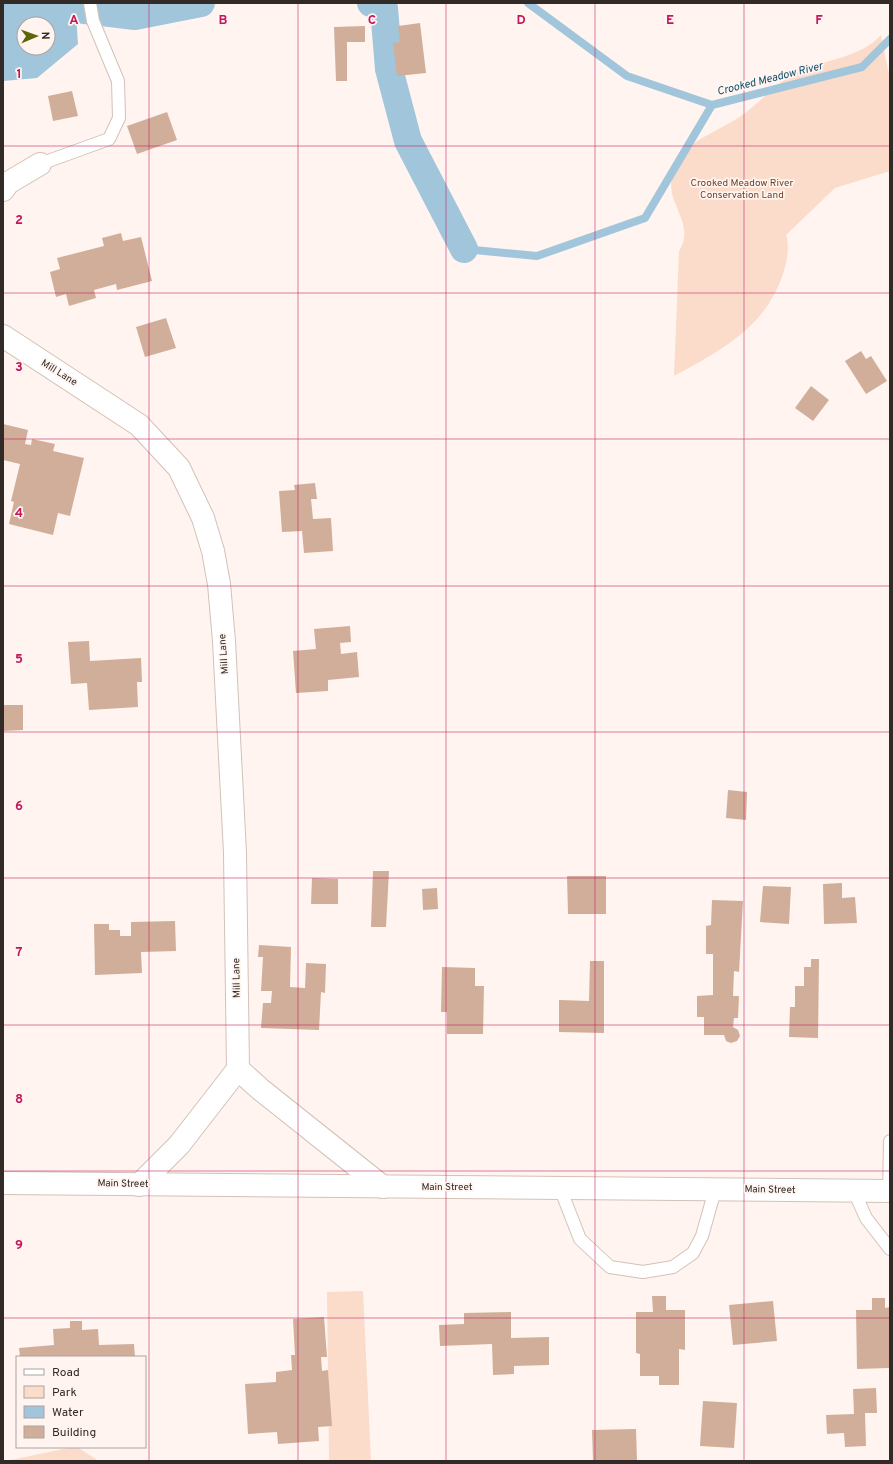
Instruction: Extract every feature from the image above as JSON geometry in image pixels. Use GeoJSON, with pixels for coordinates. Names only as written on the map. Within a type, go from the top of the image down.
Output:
{"type":"FeatureCollection","features":[{"type":"Feature","properties":{"kind":"street"},"geometry":{"type":"LineString","coordinates":[[3,190],[8,183],[40,164]]}},
{"type":"Feature","properties":{"kind":"street","name":"Mill Lane"},"geometry":{"type":"LineString","coordinates":[[3,336],[139,425],[179,468],[203,518],[219,584],[224,641],[235,854],[238,1068]]}},
{"type":"Feature","properties":{"kind":"street"},"geometry":{"type":"LineString","coordinates":[[139,1184],[179,1146],[238,1068],[260,1089],[382,1187]]}},
{"type":"Feature","properties":{"kind":"street","name":"Main Street"},"geometry":{"type":"LineString","coordinates":[[3,1183],[889,1191]]}},
{"type":"Feature","properties":{"kind":"lane"},"geometry":{"type":"LineString","coordinates":[[40,164],[109,139],[119,118],[118,81],[93,21],[90,3]]}},
{"type":"Feature","properties":{"kind":"lane"},"geometry":{"type":"LineString","coordinates":[[889,1191],[890,1141]]}},
{"type":"Feature","properties":{"kind":"lane"},"geometry":{"type":"LineString","coordinates":[[560,1188],[580,1239],[610,1267],[643,1272],[673,1267],[694,1253],[702,1236],[716,1190]]}},
{"type":"Feature","properties":{"kind":"lane"},"geometry":{"type":"LineString","coordinates":[[854,1191],[866,1218],[890,1249]]}},
{"type":"Feature","properties":{"kind":"green space","name":"Crooked Meadow River Conservation Land"},"geometry":{"type":"Polygon","coordinates":[[[881,35],[890,79],[890,171],[835,188],[786,235],[788,254],[786,264],[775,293],[765,309],[739,336],[708,357],[674,376],[679,251],[683,243],[684,236],[683,222],[672,194],[671,184],[675,161],[682,153],[697,141],[742,115],[791,75],[863,49],[873,43],[881,35]]]}},
{"type":"Feature","properties":{"kind":"green space"},"geometry":{"type":"Polygon","coordinates":[[[363,1291],[371,1461],[329,1461],[327,1292],[363,1291]]]}},
{"type":"Feature","properties":{"kind":"green space"},"geometry":{"type":"Polygon","coordinates":[[[68,1448],[79,1448],[99,1461],[6,1461],[68,1448]]]}},
{"type":"Feature","properties":{"kind":"water"},"geometry":{"type":"Polygon","coordinates":[[[3,3],[81,3],[82,13],[76,14],[78,44],[37,78],[3,81],[3,3]]]}},
{"type":"Feature","properties":{"kind":"building"},"geometry":{"type":"Polygon","coordinates":[[[420,23],[426,73],[397,76],[393,43],[400,42],[398,26],[420,23]]]}},
{"type":"Feature","properties":{"kind":"building"},"geometry":{"type":"Polygon","coordinates":[[[365,26],[365,42],[347,42],[347,81],[336,81],[334,27],[365,26]]]}},
{"type":"Feature","properties":{"kind":"building"},"geometry":{"type":"Polygon","coordinates":[[[72,91],[78,116],[53,121],[48,96],[72,91]]]}},
{"type":"Feature","properties":{"kind":"building"},"geometry":{"type":"Polygon","coordinates":[[[167,112],[177,140],[137,154],[127,126],[167,112]]]}},
{"type":"Feature","properties":{"kind":"building"},"geometry":{"type":"Polygon","coordinates":[[[121,233],[123,241],[141,237],[152,281],[117,290],[116,284],[94,290],[96,298],[69,306],[66,294],[56,297],[50,272],[60,269],[57,258],[104,246],[102,238],[121,233]]]}},
{"type":"Feature","properties":{"kind":"building"},"geometry":{"type":"Polygon","coordinates":[[[166,318],[176,348],[145,357],[136,327],[166,318]]]}},
{"type":"Feature","properties":{"kind":"building"},"geometry":{"type":"Polygon","coordinates":[[[861,351],[866,359],[871,356],[887,381],[866,394],[845,361],[861,351]]]}},
{"type":"Feature","properties":{"kind":"building"},"geometry":{"type":"Polygon","coordinates":[[[811,386],[829,400],[813,421],[795,408],[811,386]]]}},
{"type":"Feature","properties":{"kind":"building"},"geometry":{"type":"Polygon","coordinates":[[[3,424],[28,430],[25,444],[31,445],[32,439],[55,444],[53,451],[84,458],[70,516],[58,513],[53,535],[9,524],[14,502],[11,501],[20,464],[3,460],[3,424]]]}},
{"type":"Feature","properties":{"kind":"building"},"geometry":{"type":"Polygon","coordinates":[[[315,483],[317,499],[311,499],[313,519],[331,518],[333,551],[304,553],[302,531],[282,532],[279,491],[295,490],[294,485],[315,483]]]}},
{"type":"Feature","properties":{"kind":"building"},"geometry":{"type":"Polygon","coordinates":[[[350,626],[351,642],[340,643],[341,654],[357,652],[359,677],[328,680],[328,691],[296,693],[293,651],[316,649],[314,629],[350,626]]]}},
{"type":"Feature","properties":{"kind":"building"},"geometry":{"type":"Polygon","coordinates":[[[89,641],[90,661],[141,658],[142,682],[137,682],[138,707],[89,710],[87,683],[71,684],[68,642],[89,641]]]}},
{"type":"Feature","properties":{"kind":"building"},"geometry":{"type":"Polygon","coordinates":[[[3,705],[23,705],[23,730],[3,731],[3,705]]]}},
{"type":"Feature","properties":{"kind":"building"},"geometry":{"type":"Polygon","coordinates":[[[728,790],[747,792],[746,820],[726,818],[728,790]]]}},
{"type":"Feature","properties":{"kind":"building"},"geometry":{"type":"Polygon","coordinates":[[[373,871],[389,871],[386,927],[371,927],[373,871]]]}},
{"type":"Feature","properties":{"kind":"building"},"geometry":{"type":"Polygon","coordinates":[[[567,876],[606,876],[606,914],[568,914],[567,876]]]}},
{"type":"Feature","properties":{"kind":"building"},"geometry":{"type":"Polygon","coordinates":[[[312,878],[338,879],[338,904],[311,904],[312,878]]]}},
{"type":"Feature","properties":{"kind":"building"},"geometry":{"type":"Polygon","coordinates":[[[842,883],[842,898],[855,897],[857,923],[824,924],[823,884],[842,883]]]}},
{"type":"Feature","properties":{"kind":"building"},"geometry":{"type":"Polygon","coordinates":[[[763,886],[791,887],[789,924],[760,922],[763,886]]]}},
{"type":"Feature","properties":{"kind":"building"},"geometry":{"type":"Polygon","coordinates":[[[437,888],[438,909],[423,910],[422,889],[437,888]]]}},
{"type":"Feature","properties":{"kind":"building"},"geometry":{"type":"Polygon","coordinates":[[[712,900],[743,901],[739,972],[734,971],[733,996],[739,996],[738,1018],[734,1018],[733,1027],[738,1030],[740,1036],[737,1041],[731,1043],[726,1041],[724,1035],[704,1035],[704,1017],[697,1017],[697,996],[713,995],[713,954],[706,954],[706,926],[711,925],[712,900]]]}},
{"type":"Feature","properties":{"kind":"building"},"geometry":{"type":"Polygon","coordinates":[[[175,921],[176,951],[141,952],[142,973],[95,975],[94,924],[109,924],[109,930],[120,930],[120,936],[131,936],[131,922],[175,921]]]}},
{"type":"Feature","properties":{"kind":"building"},"geometry":{"type":"Polygon","coordinates":[[[259,945],[291,947],[290,987],[305,988],[306,963],[326,964],[325,993],[321,992],[319,1030],[261,1028],[263,1003],[271,1003],[272,991],[261,991],[263,957],[258,957],[259,945]]]}},
{"type":"Feature","properties":{"kind":"building"},"geometry":{"type":"Polygon","coordinates":[[[811,959],[819,959],[818,1038],[789,1037],[790,1007],[795,1007],[795,986],[804,986],[804,967],[811,967],[811,959]]]}},
{"type":"Feature","properties":{"kind":"building"},"geometry":{"type":"Polygon","coordinates":[[[590,961],[604,961],[604,1033],[559,1032],[559,1000],[589,1001],[590,961]]]}},
{"type":"Feature","properties":{"kind":"building"},"geometry":{"type":"Polygon","coordinates":[[[442,967],[475,968],[475,986],[484,986],[483,1034],[447,1034],[447,1012],[441,1012],[442,967]]]}},
{"type":"Feature","properties":{"kind":"building"},"geometry":{"type":"Polygon","coordinates":[[[652,1296],[666,1296],[666,1310],[685,1310],[685,1350],[679,1349],[679,1385],[659,1385],[659,1376],[640,1376],[640,1354],[636,1353],[636,1312],[653,1312],[652,1296]]]}},
{"type":"Feature","properties":{"kind":"building"},"geometry":{"type":"Polygon","coordinates":[[[872,1298],[885,1298],[885,1308],[890,1307],[889,1368],[857,1369],[856,1310],[872,1310],[872,1298]]]}},
{"type":"Feature","properties":{"kind":"building"},"geometry":{"type":"Polygon","coordinates":[[[773,1301],[777,1341],[733,1345],[729,1305],[773,1301]]]}},
{"type":"Feature","properties":{"kind":"building"},"geometry":{"type":"Polygon","coordinates":[[[511,1312],[511,1338],[549,1337],[549,1365],[514,1366],[514,1374],[493,1375],[492,1344],[440,1346],[439,1325],[464,1324],[464,1313],[511,1312]]]}},
{"type":"Feature","properties":{"kind":"building"},"geometry":{"type":"Polygon","coordinates":[[[324,1317],[327,1357],[321,1357],[322,1371],[328,1370],[332,1426],[318,1427],[319,1441],[278,1444],[277,1432],[248,1434],[245,1384],[276,1382],[276,1372],[292,1370],[291,1355],[295,1355],[293,1319],[324,1317]]]}},
{"type":"Feature","properties":{"kind":"building"},"geometry":{"type":"Polygon","coordinates":[[[70,1321],[82,1321],[82,1330],[98,1329],[99,1345],[134,1344],[135,1356],[20,1356],[19,1348],[54,1345],[53,1329],[70,1328],[70,1321]]]}},
{"type":"Feature","properties":{"kind":"building"},"geometry":{"type":"Polygon","coordinates":[[[876,1388],[877,1413],[865,1413],[866,1446],[845,1447],[844,1433],[827,1434],[826,1415],[854,1414],[853,1389],[876,1388]]]}},
{"type":"Feature","properties":{"kind":"building"},"geometry":{"type":"Polygon","coordinates":[[[703,1401],[737,1403],[734,1448],[700,1446],[703,1401]]]}},
{"type":"Feature","properties":{"kind":"building"},"geometry":{"type":"Polygon","coordinates":[[[636,1429],[637,1461],[593,1461],[592,1430],[636,1429]]]}},
{"type":"Feature","properties":{"kind":"waterway"},"geometry":{"type":"LineString","coordinates":[[44,5],[135,16],[201,3]]}},
{"type":"Feature","properties":{"kind":"waterway"},"geometry":{"type":"LineString","coordinates":[[371,3],[384,8],[389,69],[408,141],[464,249]]}},
{"type":"Feature","properties":{"kind":"waterway","name":"Crooked Meadow River"},"geometry":{"type":"LineString","coordinates":[[528,3],[627,76],[712,105],[862,67],[890,39]]}},
{"type":"Feature","properties":{"kind":"waterway"},"geometry":{"type":"LineString","coordinates":[[464,249],[537,256],[645,218],[712,105]]}}]}
